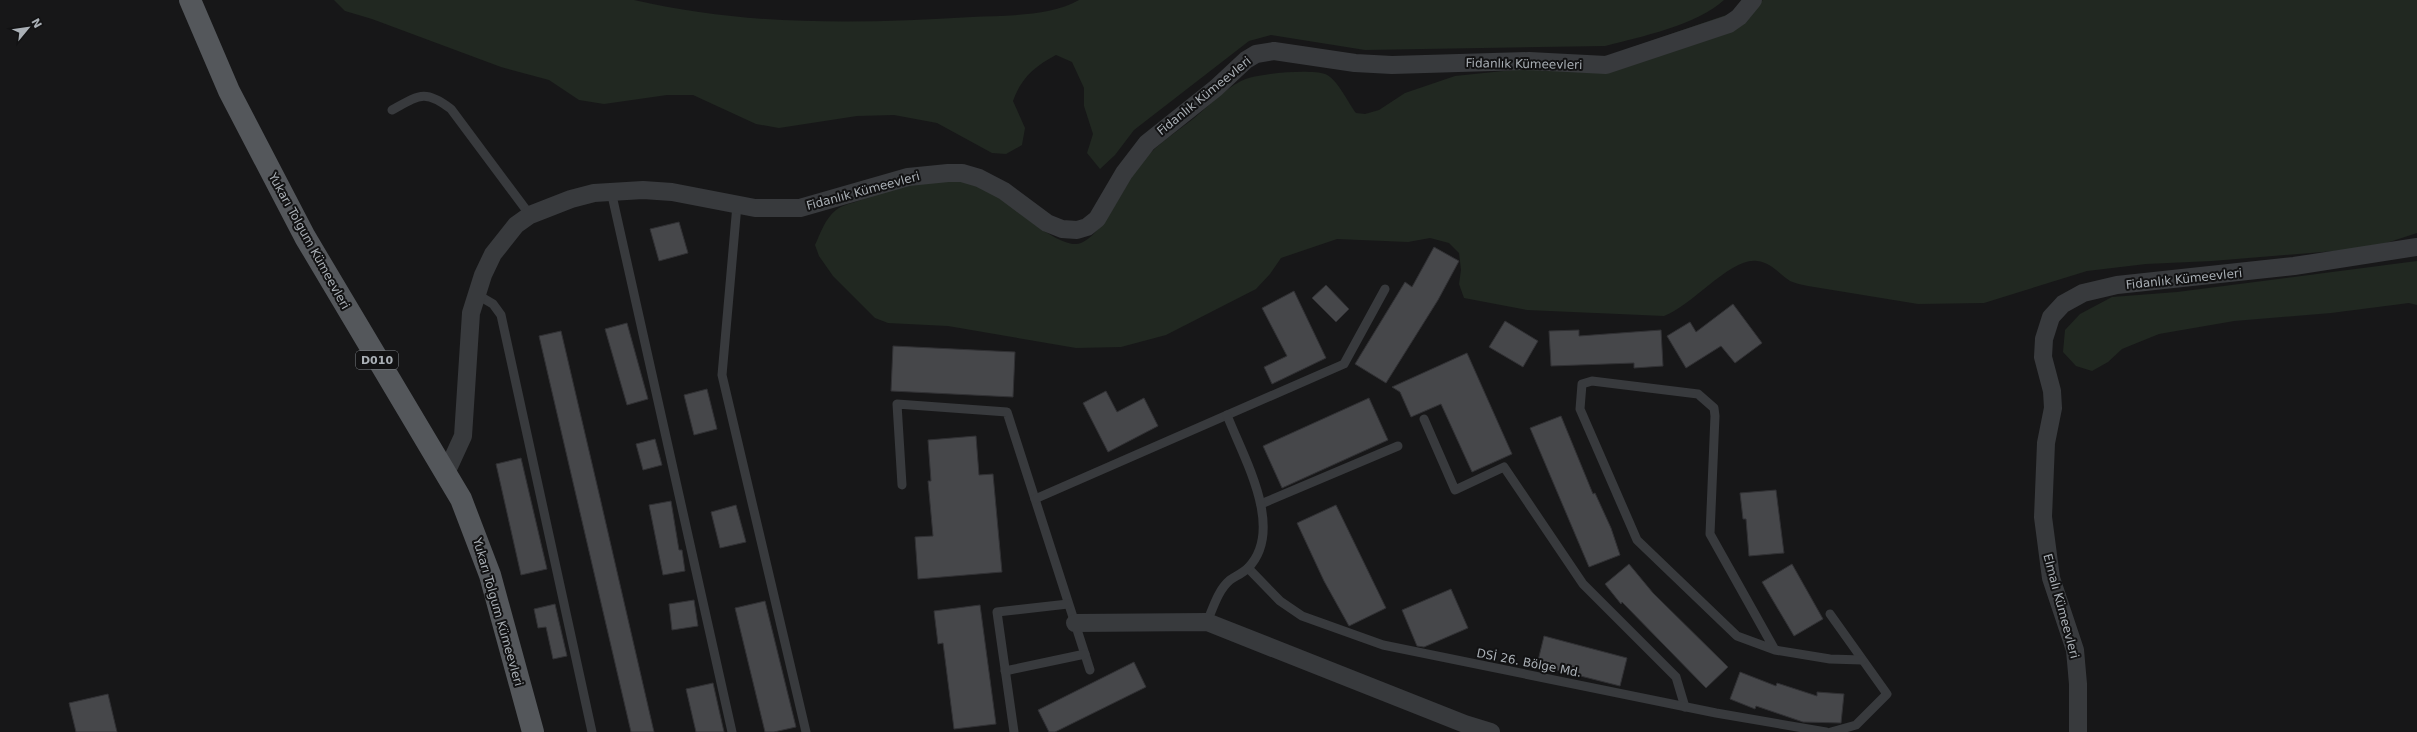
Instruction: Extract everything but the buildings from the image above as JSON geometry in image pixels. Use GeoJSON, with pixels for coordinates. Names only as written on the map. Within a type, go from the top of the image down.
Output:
{"type":"FeatureCollection","features":[{"type":"Feature","properties":{"kind":"main road","name":"Yukarı Tolgum Kümeevleri"},"geometry":{"type":"LineString","coordinates":[[190,0],[230,91],[305,237],[464,505],[487,567],[533,732]]}},
{"type":"Feature","properties":{"kind":"street","name":"Fidanlık Kümeevleri"},"geometry":{"type":"LineString","coordinates":[[737,204],[771,209],[800,208],[908,177],[948,172],[962,173],[980,178],[1004,191],[1047,223],[1062,229],[1076,230],[1087,227],[1097,219],[1108,203],[1124,173],[1147,143],[1216,88],[1242,63],[1256,54],[1274,52],[1341,62],[1392,65],[1529,61],[1606,65],[1729,24],[1739,17],[1753,0]]}},
{"type":"Feature","properties":{"kind":"street"},"geometry":{"type":"LineString","coordinates":[[446,473],[463,436],[472,313],[476,294],[493,254],[516,225],[530,215],[571,199],[611,191],[643,190],[672,192],[737,204]]}},
{"type":"Feature","properties":{"kind":"street","name":"Fidanlık Kümeevleri"},"geometry":{"type":"LineString","coordinates":[[2053,408],[2052,391],[2043,357],[2044,340],[2051,317],[2063,304],[2083,293],[2117,285],[2294,266],[2417,247]]}},
{"type":"Feature","properties":{"kind":"street","name":"Elmalı Kümeevleri"},"geometry":{"type":"LineString","coordinates":[[2053,408],[2046,443],[2043,517],[2051,578],[2075,650],[2078,684],[2078,732]]}},
{"type":"Feature","properties":{"kind":"street"},"geometry":{"type":"LineString","coordinates":[[1075,623],[1207,622],[1465,724],[1491,732]]}},
{"type":"Feature","properties":{"kind":"lane"},"geometry":{"type":"LineString","coordinates":[[392,110],[419,97],[428,95],[439,100],[451,109],[530,215]]}},
{"type":"Feature","properties":{"kind":"lane"},"geometry":{"type":"LineString","coordinates":[[611,191],[732,732]]}},
{"type":"Feature","properties":{"kind":"lane"},"geometry":{"type":"LineString","coordinates":[[737,204],[722,375],[806,732]]}},
{"type":"Feature","properties":{"kind":"lane"},"geometry":{"type":"LineString","coordinates":[[1035,499],[1344,364],[1385,289]]}},
{"type":"Feature","properties":{"kind":"lane"},"geometry":{"type":"LineString","coordinates":[[476,294],[493,304],[501,315],[592,732]]}},
{"type":"Feature","properties":{"kind":"lane"},"geometry":{"type":"LineString","coordinates":[[1775,650],[1710,534],[1715,416],[1714,408],[1698,394],[1592,381],[1582,384],[1580,409],[1637,540],[1737,636],[1775,650],[1830,660],[1862,660]]}},
{"type":"Feature","properties":{"kind":"lane"},"geometry":{"type":"LineString","coordinates":[[902,485],[897,404],[1007,412],[1090,670]]}},
{"type":"Feature","properties":{"kind":"lane"},"geometry":{"type":"LineString","coordinates":[[1207,622],[1218,596],[1229,581],[1248,568],[1260,548],[1265,523],[1261,504],[1227,415]]}},
{"type":"Feature","properties":{"kind":"lane"},"geometry":{"type":"LineString","coordinates":[[1424,419],[1455,490],[1504,467],[1583,584],[1676,677],[1685,707]]}},
{"type":"Feature","properties":{"kind":"lane"},"geometry":{"type":"LineString","coordinates":[[1261,504],[1398,446]]}},
{"type":"Feature","properties":{"kind":"lane","name":"DSİ 26. Bölge Md."},"geometry":{"type":"LineString","coordinates":[[1248,568],[1280,601],[1302,616],[1383,645],[1685,707],[1826,732]]}},
{"type":"Feature","properties":{"kind":"lane"},"geometry":{"type":"LineString","coordinates":[[1014,732],[997,612],[1068,604]]}},
{"type":"Feature","properties":{"kind":"lane"},"geometry":{"type":"LineString","coordinates":[[1830,614],[1887,694],[1856,725],[1831,732]]}},
{"type":"Feature","properties":{"kind":"lane"},"geometry":{"type":"LineString","coordinates":[[1005,671],[1084,654]]}},
{"type":"Feature","properties":{"kind":"shaded area"},"geometry":{"type":"Polygon","coordinates":[[[334,0],[634,0],[718,15],[760,19],[844,22],[1027,14],[1054,10],[1079,0],[1724,0],[1713,9],[1684,23],[1651,34],[1605,46],[1365,50],[1271,35],[1249,41],[1134,130],[1115,155],[1100,169],[1087,153],[1093,134],[1084,106],[1084,88],[1072,62],[1056,55],[1035,68],[1025,79],[1016,93],[1013,101],[1025,128],[1022,145],[1006,154],[992,153],[937,123],[894,115],[857,116],[779,128],[756,124],[693,95],[667,95],[604,104],[579,100],[549,80],[501,67],[372,19],[345,11],[334,0]]]}},
{"type":"Feature","properties":{"kind":"shaded area"},"geometry":{"type":"Polygon","coordinates":[[[1763,0],[2417,0],[2417,233],[2371,248],[2212,261],[2146,264],[2087,271],[1984,303],[1918,304],[1808,286],[1790,281],[1775,269],[1762,262],[1747,262],[1735,266],[1687,303],[1664,316],[1527,310],[1464,298],[1459,284],[1461,270],[1459,253],[1449,243],[1430,238],[1408,242],[1337,239],[1281,258],[1270,274],[1256,289],[1166,335],[1121,347],[1076,348],[948,326],[888,323],[875,318],[833,276],[819,256],[815,245],[829,217],[841,207],[890,190],[922,182],[938,180],[969,182],[983,187],[1046,232],[1060,240],[1071,244],[1081,243],[1089,238],[1105,220],[1137,168],[1149,154],[1193,119],[1216,98],[1234,85],[1248,78],[1270,74],[1296,72],[1325,74],[1334,80],[1338,85],[1356,113],[1365,114],[1379,110],[1405,93],[1455,76],[1513,70],[1566,70],[1758,4],[1763,0]]]}},
{"type":"Feature","properties":{"kind":"shaded area"},"geometry":{"type":"Polygon","coordinates":[[[2417,261],[2417,305],[2409,303],[2331,313],[2234,321],[2159,334],[2122,349],[2108,362],[2092,371],[2076,366],[2063,352],[2065,330],[2080,314],[2112,297],[2177,292],[2417,261]]]}}]}
